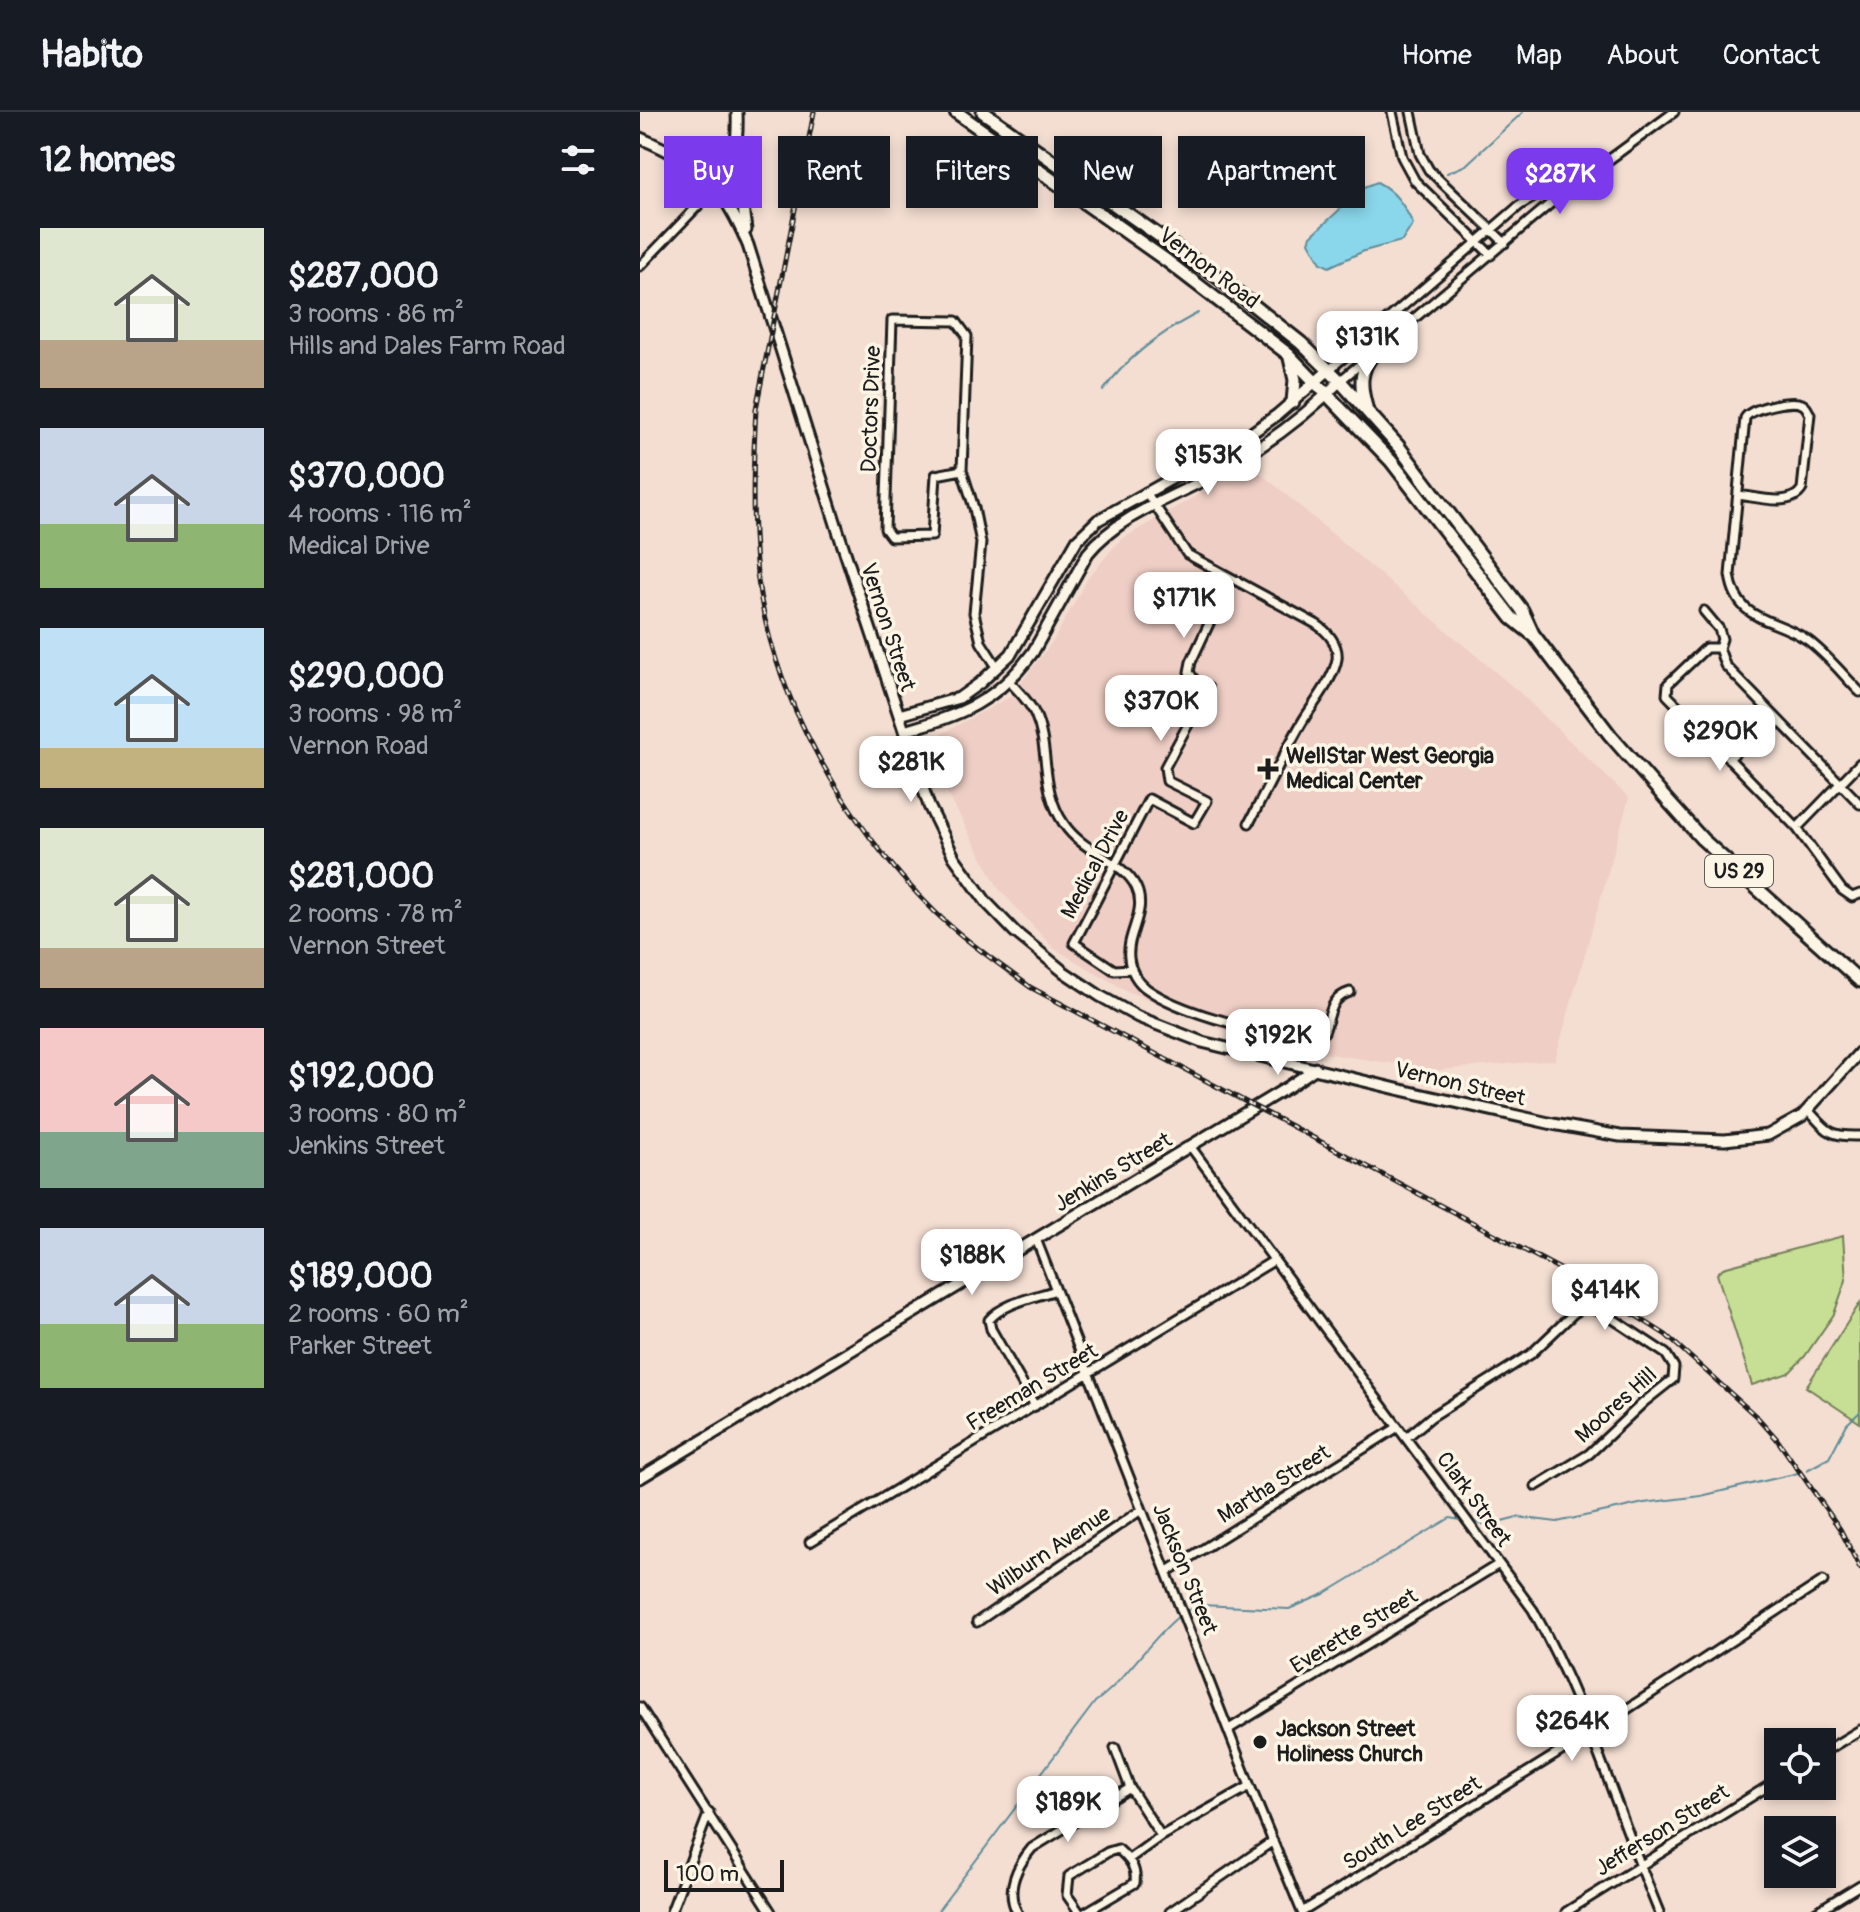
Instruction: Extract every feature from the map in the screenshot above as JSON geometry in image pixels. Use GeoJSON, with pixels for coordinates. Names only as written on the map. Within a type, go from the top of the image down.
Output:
{"type":"FeatureCollection","features":[{"type":"Feature","properties":{"kind":"main road","name":"Vernon Road"},"geometry":{"type":"LineString","coordinates":[[956,112],[1167,261],[1288,354],[1317,381],[1412,487],[1512,618],[1533,634]]}},
{"type":"Feature","properties":{"kind":"main road","name":"Vernon Road"},"geometry":{"type":"LineString","coordinates":[[983,112],[1219,278],[1273,320],[1329,370],[1418,471],[1522,610],[1533,634],[1610,735],[1702,839],[1860,981]]}},
{"type":"Feature","properties":{"kind":"main road"},"geometry":{"type":"LineString","coordinates":[[1368,411],[1361,382],[1363,370],[1374,353]]}},
{"type":"Feature","properties":{"kind":"main road"},"geometry":{"type":"LineString","coordinates":[[1288,354],[1295,380],[1293,402]]}},
{"type":"Feature","properties":{"kind":"street"},"geometry":{"type":"LineString","coordinates":[[736,136],[737,112]]}},
{"type":"Feature","properties":{"kind":"street"},"geometry":{"type":"LineString","coordinates":[[1392,112],[1400,149],[1410,173],[1426,194],[1491,255]]}},
{"type":"Feature","properties":{"kind":"street"},"geometry":{"type":"LineString","coordinates":[[1411,112],[1417,145],[1429,170],[1505,243]]}},
{"type":"Feature","properties":{"kind":"street"},"geometry":{"type":"LineString","coordinates":[[904,731],[969,710],[994,694],[1033,652],[1093,547],[1115,528],[1264,444],[1557,198],[1674,112]]}},
{"type":"Feature","properties":{"kind":"street"},"geometry":{"type":"LineString","coordinates":[[640,138],[664,150]]}},
{"type":"Feature","properties":{"kind":"street"},"geometry":{"type":"LineString","coordinates":[[899,715],[959,698],[1011,654],[1077,540],[1098,520],[1243,439],[1293,402],[1491,229],[1541,191],[1598,168]]}},
{"type":"Feature","properties":{"kind":"street"},"geometry":{"type":"LineString","coordinates":[[640,266],[696,208]]}},
{"type":"Feature","properties":{"kind":"street"},"geometry":{"type":"LineString","coordinates":[[732,208],[748,245]]}},
{"type":"Feature","properties":{"kind":"street"},"geometry":{"type":"LineString","coordinates":[[742,208],[748,245]]}},
{"type":"Feature","properties":{"kind":"street","name":"Vernon Street"},"geometry":{"type":"LineString","coordinates":[[748,245],[929,806],[954,857],[994,910],[1046,959],[1100,996],[1158,1026],[1224,1048],[1397,1089],[1620,1136],[1701,1140],[1757,1138],[1787,1127],[1808,1110],[1860,1052]]}},
{"type":"Feature","properties":{"kind":"street","name":"Doctors Drive"},"geometry":{"type":"LineString","coordinates":[[962,470],[936,475],[932,536],[891,537],[885,529],[892,320],[956,321],[967,336],[962,470],[980,532],[974,595],[975,622],[986,651],[997,667]]}},
{"type":"Feature","properties":{"kind":"street"},"geometry":{"type":"LineString","coordinates":[[1738,495],[1788,500],[1797,496],[1802,489],[1810,414],[1806,407],[1799,403],[1756,408],[1748,412],[1745,418],[1730,575],[1737,601],[1747,612],[1809,641],[1860,692]]}},
{"type":"Feature","properties":{"kind":"street"},"geometry":{"type":"LineString","coordinates":[[1146,492],[1187,554],[1326,631],[1334,645],[1337,659],[1322,691],[1249,823]]}},
{"type":"Feature","properties":{"kind":"street","name":"Medical Drive"},"geometry":{"type":"LineString","coordinates":[[1132,969],[1114,970],[1074,943],[1149,799],[1194,823],[1207,801],[1167,781],[1165,767],[1208,688],[1195,681],[1189,672],[1191,662],[1230,579]]}},
{"type":"Feature","properties":{"kind":"street"},"geometry":{"type":"LineString","coordinates":[[1704,611],[1719,629],[1722,639],[1719,648],[1725,665],[1860,804]]}},
{"type":"Feature","properties":{"kind":"street"},"geometry":{"type":"LineString","coordinates":[[1719,648],[1706,648],[1668,684],[1667,695],[1797,828],[1842,890],[1852,897],[1860,894]]}},
{"type":"Feature","properties":{"kind":"street"},"geometry":{"type":"LineString","coordinates":[[997,667],[1035,714],[1048,790],[1064,824],[1082,845],[1114,864],[1133,882],[1140,899],[1139,917],[1129,945],[1132,969],[1148,990],[1222,1020],[1302,1040],[1313,1039],[1324,1032],[1333,1002],[1338,996],[1350,992]]}},
{"type":"Feature","properties":{"kind":"street"},"geometry":{"type":"LineString","coordinates":[[1729,759],[1773,715]]}},
{"type":"Feature","properties":{"kind":"street"},"geometry":{"type":"LineString","coordinates":[[1797,828],[1860,763]]}},
{"type":"Feature","properties":{"kind":"street","name":"Jenkins Street"},"geometry":{"type":"LineString","coordinates":[[640,1478],[1316,1068]]}},
{"type":"Feature","properties":{"kind":"street"},"geometry":{"type":"LineString","coordinates":[[1808,1110],[1828,1132],[1838,1137],[1860,1136]]}},
{"type":"Feature","properties":{"kind":"street","name":"Clark Street"},"geometry":{"type":"LineString","coordinates":[[1190,1146],[1533,1610],[1592,1732],[1659,1912]]}},
{"type":"Feature","properties":{"kind":"street","name":"Jackson Street"},"geometry":{"type":"LineString","coordinates":[[1036,1239],[1302,1912]]}},
{"type":"Feature","properties":{"kind":"street","name":"Freeman Street"},"geometry":{"type":"LineString","coordinates":[[810,1542],[1273,1261]]}},
{"type":"Feature","properties":{"kind":"street"},"geometry":{"type":"LineString","coordinates":[[1035,1406],[991,1329],[989,1320],[994,1314],[1056,1290]]}},
{"type":"Feature","properties":{"kind":"street","name":"Moores Hill"},"geometry":{"type":"LineString","coordinates":[[1407,1437],[1431,1417],[1531,1354],[1574,1313],[1590,1308],[1604,1313],[1666,1354],[1674,1367],[1673,1379],[1589,1454],[1536,1486]]}},
{"type":"Feature","properties":{"kind":"street","name":"Martha Street"},"geometry":{"type":"LineString","coordinates":[[1168,1571],[1398,1427]]}},
{"type":"Feature","properties":{"kind":"street","name":"Wilburn Avenue"},"geometry":{"type":"LineString","coordinates":[[977,1622],[1141,1510]]}},
{"type":"Feature","properties":{"kind":"street","name":"Everette Street"},"geometry":{"type":"LineString","coordinates":[[1229,1729],[1499,1564]]}},
{"type":"Feature","properties":{"kind":"street","name":"South Lee Street"},"geometry":{"type":"LineString","coordinates":[[1302,1912],[1592,1732],[1823,1581]]}},
{"type":"Feature","properties":{"kind":"street"},"geometry":{"type":"LineString","coordinates":[[640,1707],[771,1912]]}},
{"type":"Feature","properties":{"kind":"street"},"geometry":{"type":"LineString","coordinates":[[1836,1745],[1860,1730]]}},
{"type":"Feature","properties":{"kind":"street"},"geometry":{"type":"LineString","coordinates":[[1115,1748],[1130,1788],[1161,1836]]}},
{"type":"Feature","properties":{"kind":"street"},"geometry":{"type":"LineString","coordinates":[[1129,1859],[1161,1836],[1250,1786]]}},
{"type":"Feature","properties":{"kind":"street"},"geometry":{"type":"LineString","coordinates":[[1017,1912],[1012,1902],[1012,1885],[1023,1859],[1032,1848],[1130,1788]]}},
{"type":"Feature","properties":{"kind":"street","name":"Jefferson Street"},"geometry":{"type":"LineString","coordinates":[[1566,1912],[1764,1789]]}},
{"type":"Feature","properties":{"kind":"street"},"geometry":{"type":"LineString","coordinates":[[671,1912],[709,1812]]}},
{"type":"Feature","properties":{"kind":"street"},"geometry":{"type":"LineString","coordinates":[[1170,1912],[1273,1841]]}},
{"type":"Feature","properties":{"kind":"street"},"geometry":{"type":"LineString","coordinates":[[1079,1912],[1067,1895],[1069,1876],[1118,1849],[1129,1859],[1136,1872],[1135,1883],[1086,1912]]}},
{"type":"Feature","properties":{"kind":"street"},"geometry":{"type":"LineString","coordinates":[[1816,1912],[1860,1885]]}},
{"type":"Feature","properties":{"kind":"shaded area","name":"WellStar West Georgia Medical Center"},"geometry":{"type":"Polygon","coordinates":[[[1250,464],[1519,692],[1629,798],[1555,1060],[1438,1070],[1308,1051],[1220,1029],[1127,991],[1053,948],[999,889],[941,781],[928,741],[1010,697],[1053,641],[1088,578],[1120,540],[1250,464]]]}},
{"type":"Feature","properties":{"kind":"green space"},"geometry":{"type":"Polygon","coordinates":[[[1843,1236],[1846,1280],[1834,1314],[1805,1356],[1789,1373],[1752,1385],[1717,1274],[1723,1268],[1843,1236]]]}},
{"type":"Feature","properties":{"kind":"green space"},"geometry":{"type":"Polygon","coordinates":[[[1860,1303],[1860,1423],[1806,1387],[1860,1303]]]}},
{"type":"Feature","properties":{"kind":"water"},"geometry":{"type":"Polygon","coordinates":[[[1377,182],[1389,190],[1399,200],[1413,224],[1402,241],[1364,251],[1329,267],[1321,263],[1309,242],[1311,236],[1341,208],[1365,208],[1365,187],[1377,182]]]}},
{"type":"Feature","properties":{"kind":"waterway"},"geometry":{"type":"LineString","coordinates":[[1447,173],[1466,165],[1523,112]]}},
{"type":"Feature","properties":{"kind":"waterway"},"geometry":{"type":"LineString","coordinates":[[1103,391],[1145,347],[1198,313]]}},
{"type":"Feature","properties":{"kind":"waterway"},"geometry":{"type":"LineString","coordinates":[[1807,1470],[1829,1458],[1847,1424],[1860,1412]]}},
{"type":"Feature","properties":{"kind":"waterway"},"geometry":{"type":"LineString","coordinates":[[1477,1523],[1487,1525],[1517,1517],[1557,1522],[1644,1503],[1701,1496],[1798,1473]]}},
{"type":"Feature","properties":{"kind":"waterway"},"geometry":{"type":"LineString","coordinates":[[1190,1610],[1201,1605],[1289,1609],[1324,1594],[1450,1518],[1460,1520]]}},
{"type":"Feature","properties":{"kind":"waterway"},"geometry":{"type":"LineString","coordinates":[[937,1912],[1095,1702],[1118,1682],[1179,1616]]}},
{"type":"Feature","properties":{"kind":"railway"},"geometry":{"type":"LineString","coordinates":[[814,112],[756,409],[753,491],[755,552],[765,620],[796,712],[818,756],[872,840],[935,912],[969,942],[1030,987],[1575,1277],[1666,1335],[1776,1438],[1840,1529],[1860,1568]]}},
{"type":"Feature","properties":{"kind":"place","name":"WellStar West Georgia Medical Center"},"geometry":{"type":"Point","coordinates":[1268,769]}},
{"type":"Feature","properties":{"kind":"place","name":"Jackson Street Holiness Church"},"geometry":{"type":"Point","coordinates":[1260,1742]}}]}
